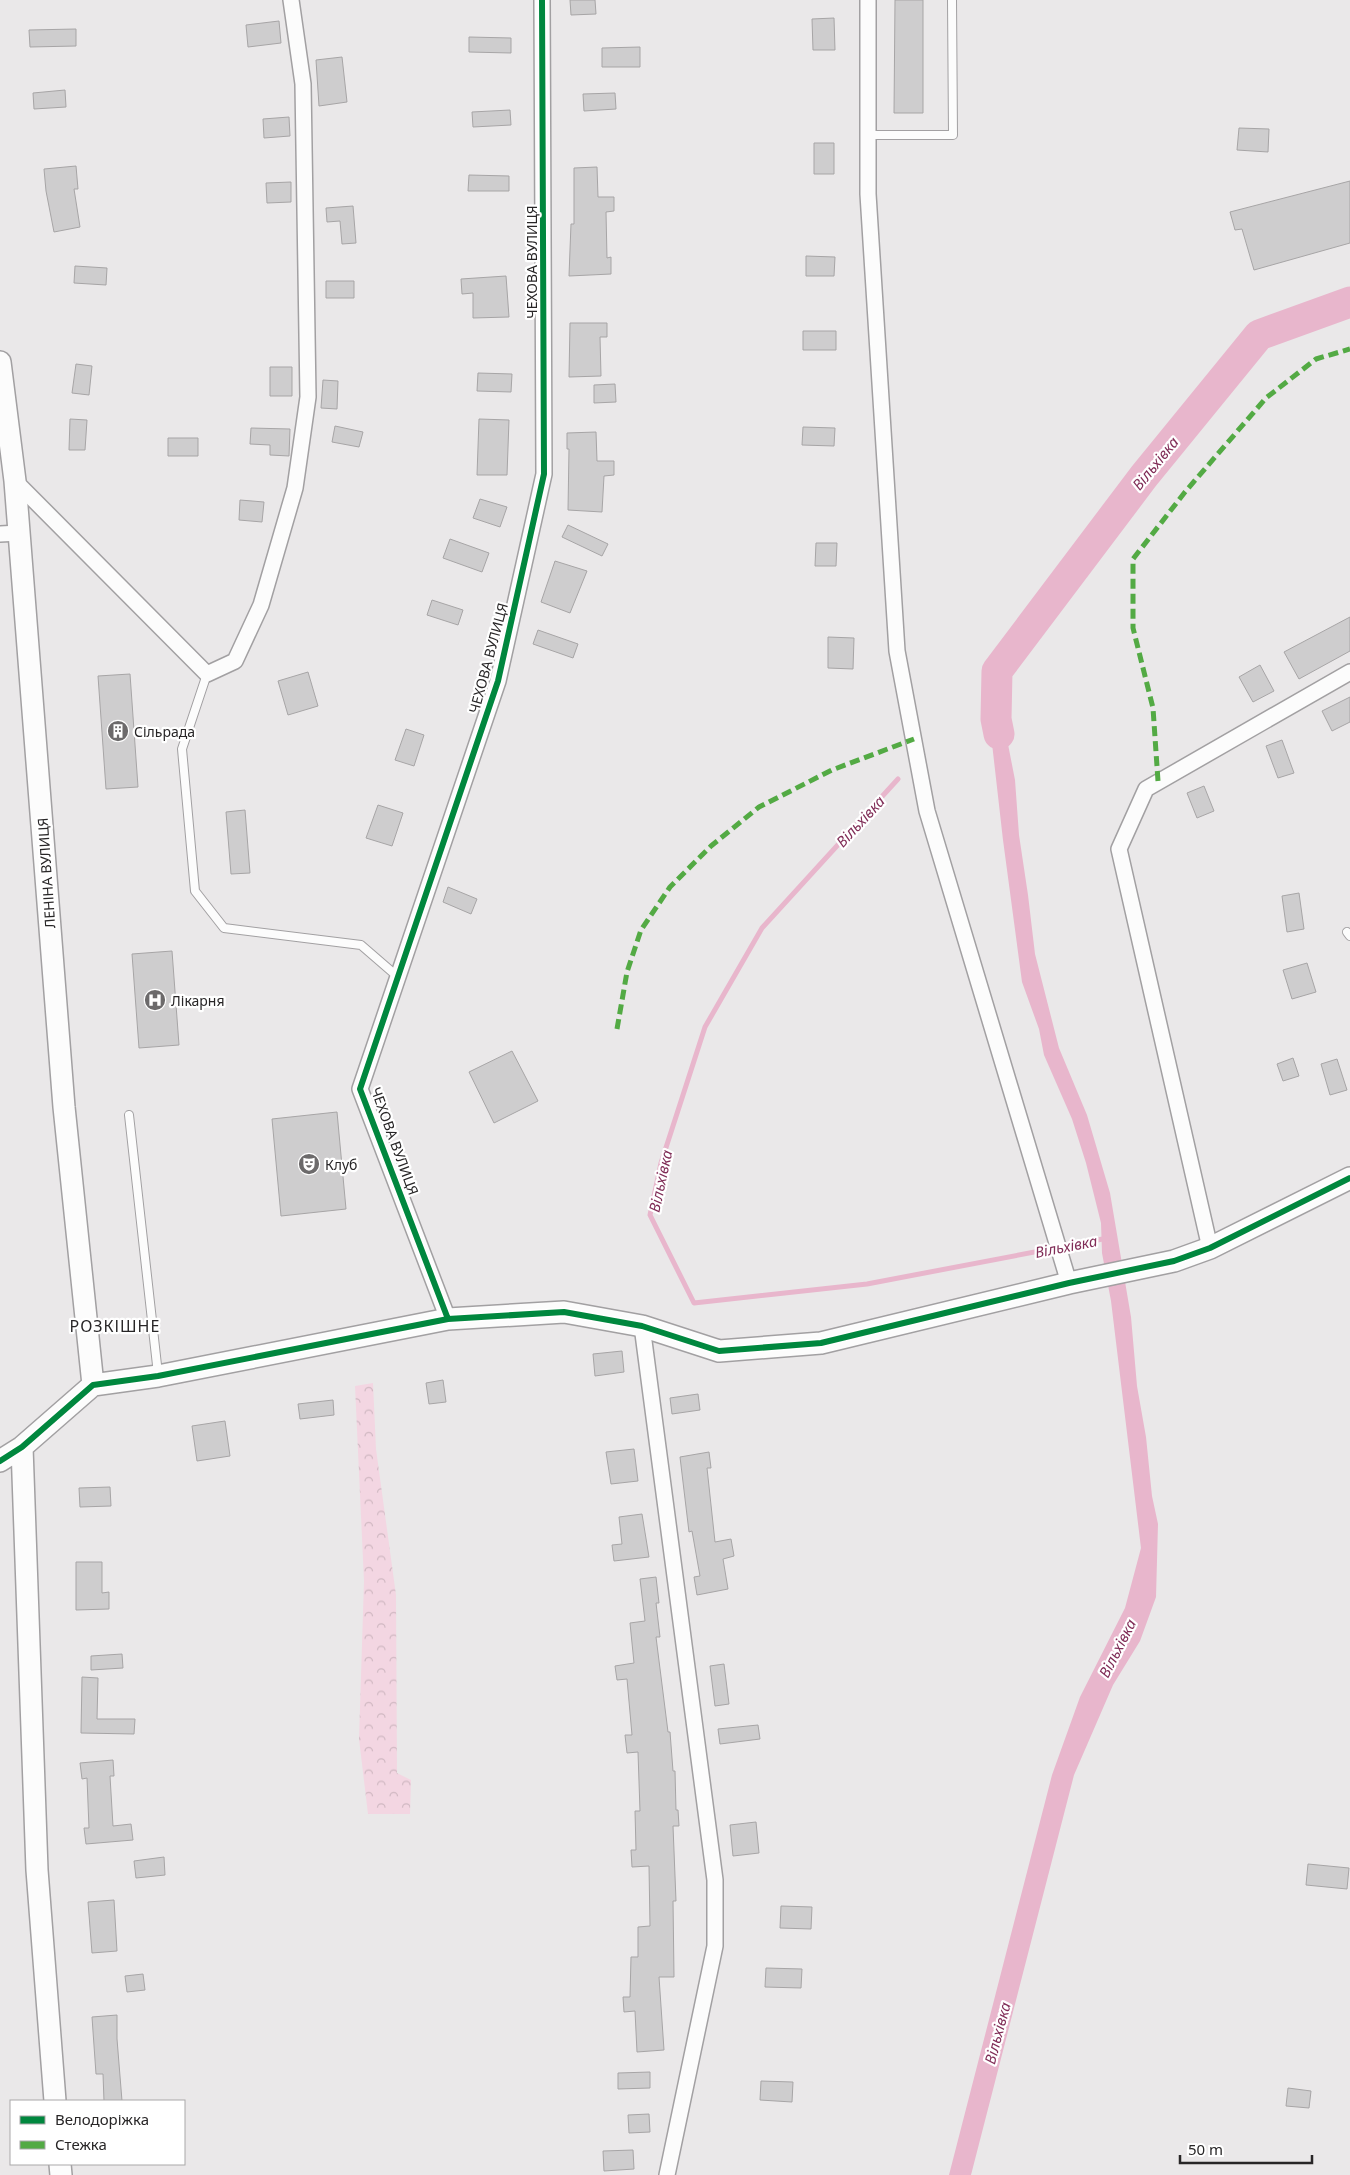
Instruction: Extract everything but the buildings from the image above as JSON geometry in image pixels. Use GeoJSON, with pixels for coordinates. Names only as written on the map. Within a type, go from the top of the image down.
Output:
{"type":"FeatureCollection","features":[{"type":"Feature","properties":{"kind":"street"},"geometry":{"type":"LineString","coordinates":[[15,481],[207,674],[236,662],[261,605],[295,488],[308,397],[303,84],[291,0]]}},
{"type":"Feature","properties":{"kind":"street","name":"ЧЕХОВА ВУЛИЦЯ"},"geometry":{"type":"LineString","coordinates":[[448,1319],[360,1089],[498,681],[544,474],[542,0]]}},
{"type":"Feature","properties":{"kind":"street"},"geometry":{"type":"LineString","coordinates":[[868,0],[868,194],[897,652],[927,811],[1068,1283]]}},
{"type":"Feature","properties":{"kind":"street","name":"ЛЕНІНА ВУЛИЦЯ"},"geometry":{"type":"LineString","coordinates":[[0,362],[15,481],[10,533],[64,1107],[93,1385]]}},
{"type":"Feature","properties":{"kind":"street"},"geometry":{"type":"LineString","coordinates":[[1210,1248],[1119,849],[1146,788],[1350,672]]}},
{"type":"Feature","properties":{"kind":"street"},"geometry":{"type":"LineString","coordinates":[[0,1461],[22,1447],[93,1385],[158,1376],[448,1319],[564,1312],[642,1326],[719,1351],[821,1343],[1068,1283],[1174,1261],[1210,1248],[1350,1178]]}},
{"type":"Feature","properties":{"kind":"street"},"geometry":{"type":"LineString","coordinates":[[642,1326],[715,1880],[715,1946],[666,2175]]}},
{"type":"Feature","properties":{"kind":"street"},"geometry":{"type":"LineString","coordinates":[[22,1447],[37,1870],[55,2100]]}},
{"type":"Feature","properties":{"kind":"lane"},"geometry":{"type":"LineString","coordinates":[[868,135],[953,135],[952,0]]}},
{"type":"Feature","properties":{"kind":"lane"},"geometry":{"type":"LineString","coordinates":[[207,674],[182,749],[195,891],[224,928],[361,945],[398,977]]}},
{"type":"Feature","properties":{"kind":"lane"},"geometry":{"type":"LineString","coordinates":[[130,1115],[158,1376]]}},
{"type":"Feature","properties":{"kind":"green space"},"geometry":{"type":"Polygon","coordinates":[[[373,1383],[376,1449],[396,1595],[397,1773],[411,1780],[410,1814],[368,1814],[359,1739],[364,1581],[355,1386],[373,1383]]]}},
{"type":"Feature","properties":{"kind":"water"},"geometry":{"type":"Polygon","coordinates":[[[990,690],[1002,692],[1006,734],[1015,780],[1019,835],[1035,954],[1059,1048],[1087,1115],[1110,1193],[1131,1317],[1137,1386],[1146,1437],[1152,1496],[1158,1524],[1156,1597],[1140,1641],[1113,1685],[1074,1775],[971,2175],[949,2175],[1052,1775],[1080,1697],[1125,1608],[1141,1548],[1111,1301],[1102,1253],[1101,1223],[1086,1163],[1072,1119],[1044,1055],[1039,1029],[1022,982],[989,717],[990,690]]]}},
{"type":"Feature","properties":{"kind":"waterway","name":"Вільхівка"},"geometry":{"type":"LineString","coordinates":[[999,734],[996,719],[997,671],[1144,476],[1259,335],[1350,302]]}},
{"type":"Feature","properties":{"kind":"waterway","name":"Вільхівка"},"geometry":{"type":"LineString","coordinates":[[898,779],[762,928],[705,1027],[661,1163],[650,1215],[694,1303],[867,1284],[1108,1238]]}},
{"type":"Feature","properties":{"kind":"marked path"},"geometry":{"type":"LineString","coordinates":[[1158,781],[1153,708],[1133,628],[1133,559],[1185,492],[1266,398],[1316,359],[1350,349]]}},
{"type":"Feature","properties":{"kind":"marked path"},"geometry":{"type":"LineString","coordinates":[[617,1029],[627,972],[641,930],[670,887],[711,846],[759,807],[832,770],[914,739]]}},
{"type":"Feature","properties":{"kind":"cycle path"},"geometry":{"type":"LineString","coordinates":[[448,1319],[360,1089],[498,681],[544,474],[542,0]]}},
{"type":"Feature","properties":{"kind":"cycle path"},"geometry":{"type":"LineString","coordinates":[[0,1461],[22,1447],[93,1385],[158,1376],[448,1319],[564,1312],[642,1326],[719,1351],[821,1343],[1069,1283],[1174,1261],[1210,1248],[1350,1178]]}},
{"type":"Feature","properties":{"kind":"place","name":"Сільрада"},"geometry":{"type":"Point","coordinates":[118,731]}},
{"type":"Feature","properties":{"kind":"place","name":"Лікарня"},"geometry":{"type":"Point","coordinates":[155,1000]}},
{"type":"Feature","properties":{"kind":"place","name":"Клуб"},"geometry":{"type":"Point","coordinates":[309,1164]}},
{"type":"Feature","properties":{"kind":"district","name":"РОЗКІШНЕ"},"geometry":{"type":"Point","coordinates":[115,1326]}}]}
